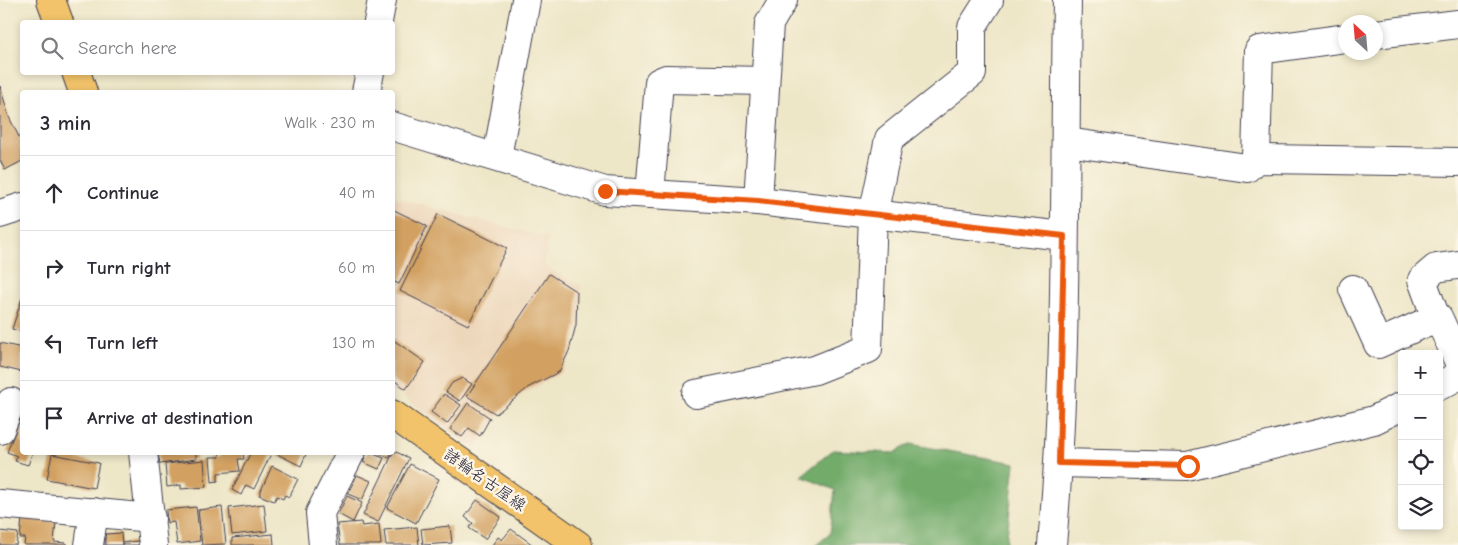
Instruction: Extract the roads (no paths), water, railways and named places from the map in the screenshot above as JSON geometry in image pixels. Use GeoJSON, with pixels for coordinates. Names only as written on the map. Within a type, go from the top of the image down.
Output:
{"type":"FeatureCollection","features":[{"type":"Feature","properties":{"kind":"main road"},"geometry":{"type":"LineString","coordinates":[[51,0],[58,20]]}},
{"type":"Feature","properties":{"kind":"main road"},"geometry":{"type":"LineString","coordinates":[[77,75],[82,90]]}},
{"type":"Feature","properties":{"kind":"main road","name":"諸輪名古屋線"},"geometry":{"type":"LineString","coordinates":[[395,416],[578,545]]}},
{"type":"Feature","properties":{"kind":"street"},"geometry":{"type":"LineString","coordinates":[[378,20],[382,0]]}},
{"type":"Feature","properties":{"kind":"street"},"geometry":{"type":"LineString","coordinates":[[497,157],[526,0]]}},
{"type":"Feature","properties":{"kind":"street"},"geometry":{"type":"LineString","coordinates":[[758,201],[769,24],[783,0]]}},
{"type":"Feature","properties":{"kind":"street"},"geometry":{"type":"LineString","coordinates":[[696,394],[815,370],[868,349],[873,215],[889,139],[972,73],[972,26],[990,0]]}},
{"type":"Feature","properties":{"kind":"street"},"geometry":{"type":"LineString","coordinates":[[1052,545],[1059,463],[1067,142],[1067,0]]}},
{"type":"Feature","properties":{"kind":"street"},"geometry":{"type":"LineString","coordinates":[[1383,33],[1458,24]]}},
{"type":"Feature","properties":{"kind":"street"},"geometry":{"type":"LineString","coordinates":[[1067,142],[1247,168],[1256,159],[1259,50],[1338,39]]}},
{"type":"Feature","properties":{"kind":"street"},"geometry":{"type":"LineString","coordinates":[[366,90],[369,75]]}},
{"type":"Feature","properties":{"kind":"street"},"geometry":{"type":"LineString","coordinates":[[650,194],[659,82],[666,78],[765,82]]}},
{"type":"Feature","properties":{"kind":"street"},"geometry":{"type":"LineString","coordinates":[[395,127],[605,191],[758,201],[1064,236]]}},
{"type":"Feature","properties":{"kind":"street"},"geometry":{"type":"LineString","coordinates":[[1256,159],[1458,162]]}},
{"type":"Feature","properties":{"kind":"street"},"geometry":{"type":"LineString","coordinates":[[0,214],[20,208]]}},
{"type":"Feature","properties":{"kind":"street"},"geometry":{"type":"LineString","coordinates":[[1458,265],[1436,268],[1422,280],[1436,318],[1438,317],[1458,360]]}},
{"type":"Feature","properties":{"kind":"street"},"geometry":{"type":"LineString","coordinates":[[1353,289],[1378,344],[1436,318]]}},
{"type":"Feature","properties":{"kind":"street"},"geometry":{"type":"LineString","coordinates":[[1443,384],[1458,376]]}},
{"type":"Feature","properties":{"kind":"street"},"geometry":{"type":"LineString","coordinates":[[0,430],[11,402]]}},
{"type":"Feature","properties":{"kind":"street"},"geometry":{"type":"LineString","coordinates":[[1059,463],[1188,466],[1374,420],[1398,408]]}},
{"type":"Feature","properties":{"kind":"street"},"geometry":{"type":"LineString","coordinates":[[143,455],[153,545]]}},
{"type":"Feature","properties":{"kind":"street"},"geometry":{"type":"LineString","coordinates":[[323,545],[320,513],[349,455]]}},
{"type":"Feature","properties":{"kind":"street"},"geometry":{"type":"LineString","coordinates":[[0,504],[151,518]]}},
{"type":"Feature","properties":{"kind":"street"},"geometry":{"type":"LineString","coordinates":[[89,545],[94,512]]}}]}
